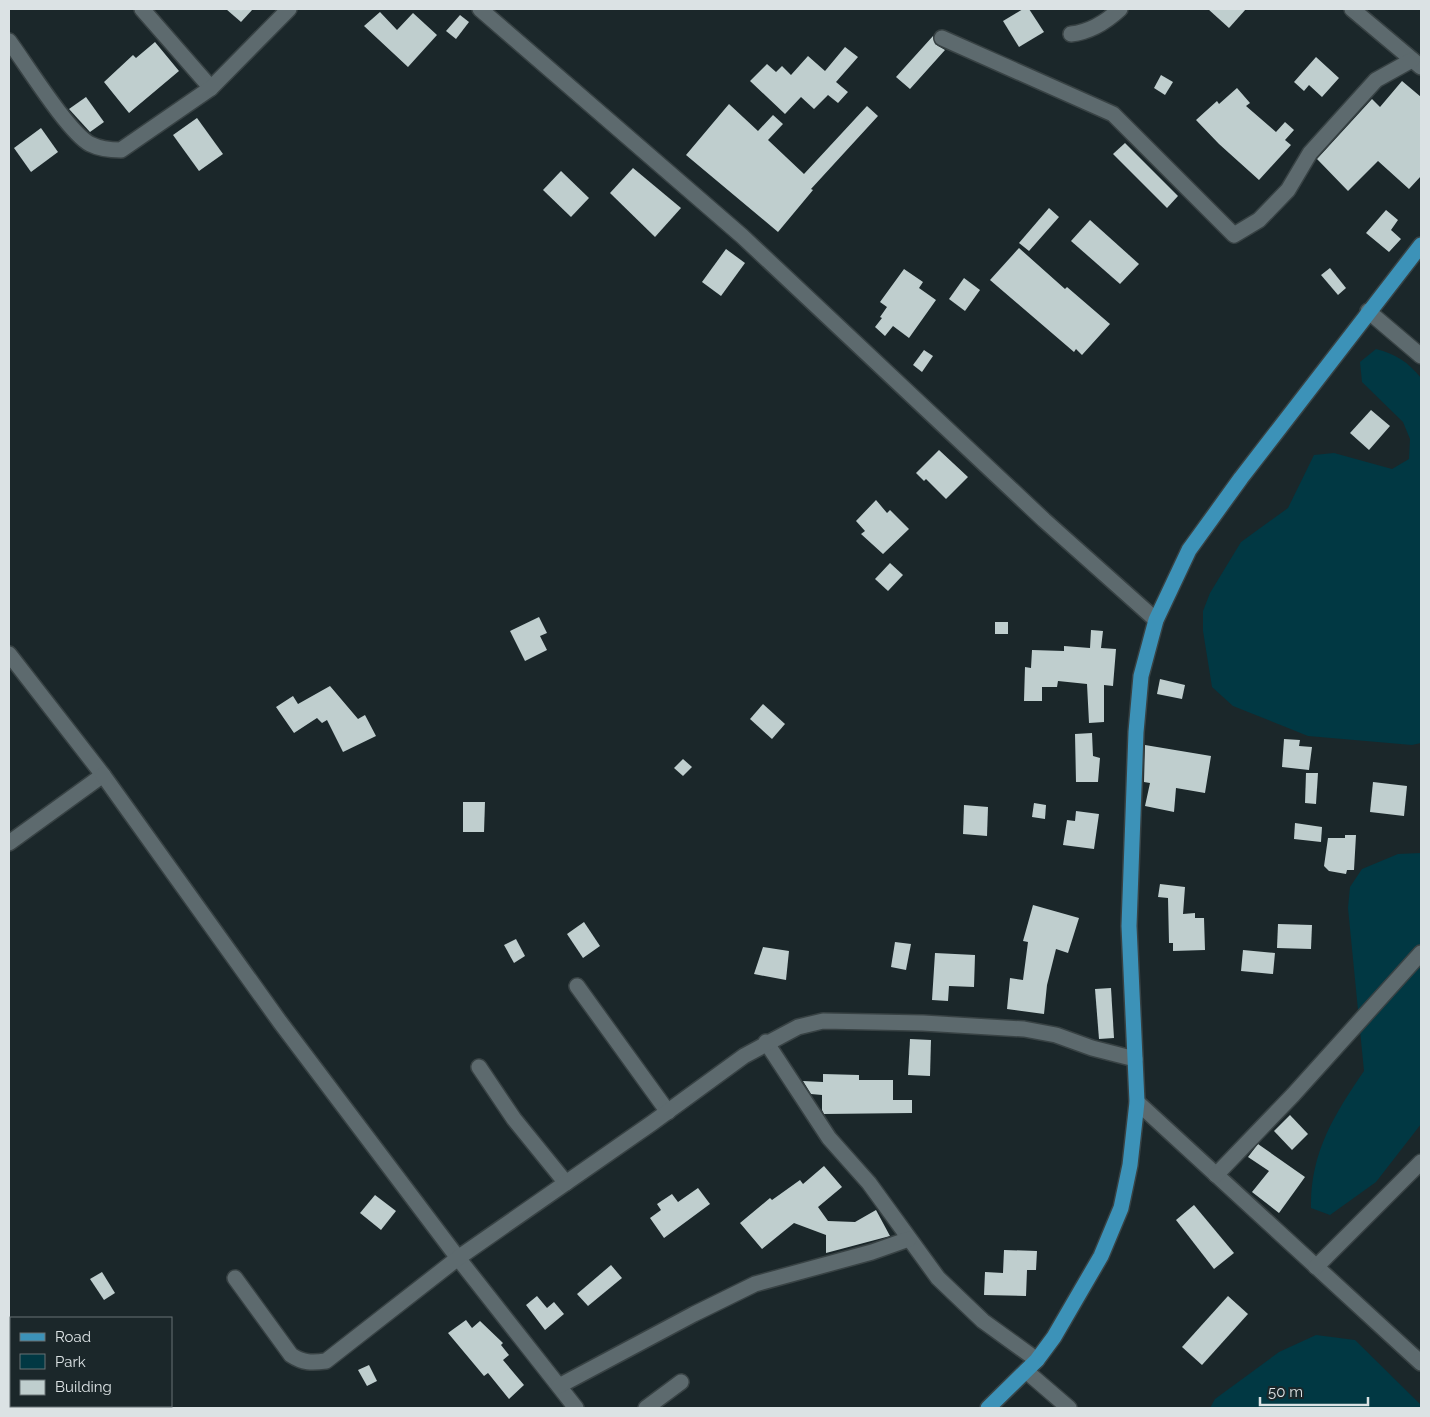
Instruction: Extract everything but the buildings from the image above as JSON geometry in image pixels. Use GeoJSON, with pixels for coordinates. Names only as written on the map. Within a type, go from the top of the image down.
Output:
{"type":"FeatureCollection","features":[{"type":"Feature","properties":{"kind":"main road"},"geometry":{"type":"LineString","coordinates":[[988,1408],[1037,1360],[1054,1337],[1102,1256],[1121,1208],[1130,1165],[1137,1102],[1130,926],[1136,732],[1141,676],[1156,620],[1190,550],[1241,478],[1368,311],[1421,245]]}},
{"type":"Feature","properties":{"kind":"street"},"geometry":{"type":"LineString","coordinates":[[142,9],[211,88]]}},
{"type":"Feature","properties":{"kind":"street"},"geometry":{"type":"LineString","coordinates":[[9,41],[74,130],[90,144],[108,150],[121,150],[211,88],[289,9]]}},
{"type":"Feature","properties":{"kind":"street"},"geometry":{"type":"LineString","coordinates":[[480,9],[742,236],[1044,520],[1156,620]]}},
{"type":"Feature","properties":{"kind":"street"},"geometry":{"type":"LineString","coordinates":[[1071,34],[1084,33],[1120,9]]}},
{"type":"Feature","properties":{"kind":"street"},"geometry":{"type":"LineString","coordinates":[[942,38],[1113,114],[1234,235],[1259,220],[1288,190],[1310,152],[1376,80],[1417,64],[1352,9]]}},
{"type":"Feature","properties":{"kind":"street"},"geometry":{"type":"LineString","coordinates":[[1368,311],[1421,356]]}},
{"type":"Feature","properties":{"kind":"street"},"geometry":{"type":"LineString","coordinates":[[9,654],[103,775],[280,1022],[458,1258],[576,1408]]}},
{"type":"Feature","properties":{"kind":"street"},"geometry":{"type":"LineString","coordinates":[[9,843],[103,775]]}},
{"type":"Feature","properties":{"kind":"street"},"geometry":{"type":"LineString","coordinates":[[1216,1174],[1293,1095],[1421,953]]}},
{"type":"Feature","properties":{"kind":"street"},"geometry":{"type":"LineString","coordinates":[[577,986],[668,1112]]}},
{"type":"Feature","properties":{"kind":"street"},"geometry":{"type":"LineString","coordinates":[[235,1278],[291,1355],[299,1361],[313,1363],[326,1361],[458,1258],[766,1042],[798,1027],[823,1021],[923,1023],[1040,1031],[1092,1048],[1135,1059]]}},
{"type":"Feature","properties":{"kind":"street"},"geometry":{"type":"LineString","coordinates":[[766,1042],[829,1138],[868,1183],[938,1278],[955,1297],[983,1321],[1037,1360]]}},
{"type":"Feature","properties":{"kind":"street"},"geometry":{"type":"LineString","coordinates":[[479,1067],[514,1119],[566,1183]]}},
{"type":"Feature","properties":{"kind":"street"},"geometry":{"type":"LineString","coordinates":[[1137,1102],[1421,1363]]}},
{"type":"Feature","properties":{"kind":"street"},"geometry":{"type":"LineString","coordinates":[[1316,1267],[1421,1162]]}},
{"type":"Feature","properties":{"kind":"street"},"geometry":{"type":"LineString","coordinates":[[559,1386],[694,1314],[755,1284],[872,1252],[909,1239]]}},
{"type":"Feature","properties":{"kind":"street"},"geometry":{"type":"LineString","coordinates":[[1026,1371],[1069,1408]]}},
{"type":"Feature","properties":{"kind":"street"},"geometry":{"type":"LineString","coordinates":[[646,1408],[681,1382]]}},
{"type":"Feature","properties":{"kind":"green space"},"geometry":{"type":"Polygon","coordinates":[[[1376,349],[1401,359],[1421,378],[1421,743],[1412,745],[1308,736],[1233,706],[1212,687],[1203,631],[1203,611],[1210,593],[1241,542],[1288,508],[1314,455],[1334,453],[1392,469],[1409,459],[1410,439],[1403,422],[1362,382],[1360,362],[1376,349]]]}},
{"type":"Feature","properties":{"kind":"green space"},"geometry":{"type":"Polygon","coordinates":[[[1421,853],[1421,1124],[1376,1182],[1330,1215],[1311,1208],[1312,1188],[1319,1152],[1334,1119],[1364,1071],[1348,908],[1350,887],[1362,869],[1398,854],[1421,853]]]}},
{"type":"Feature","properties":{"kind":"green space"},"geometry":{"type":"Polygon","coordinates":[[[1316,1335],[1355,1340],[1421,1405],[1421,1408],[1210,1408],[1215,1399],[1279,1352],[1316,1335]]]}}]}
